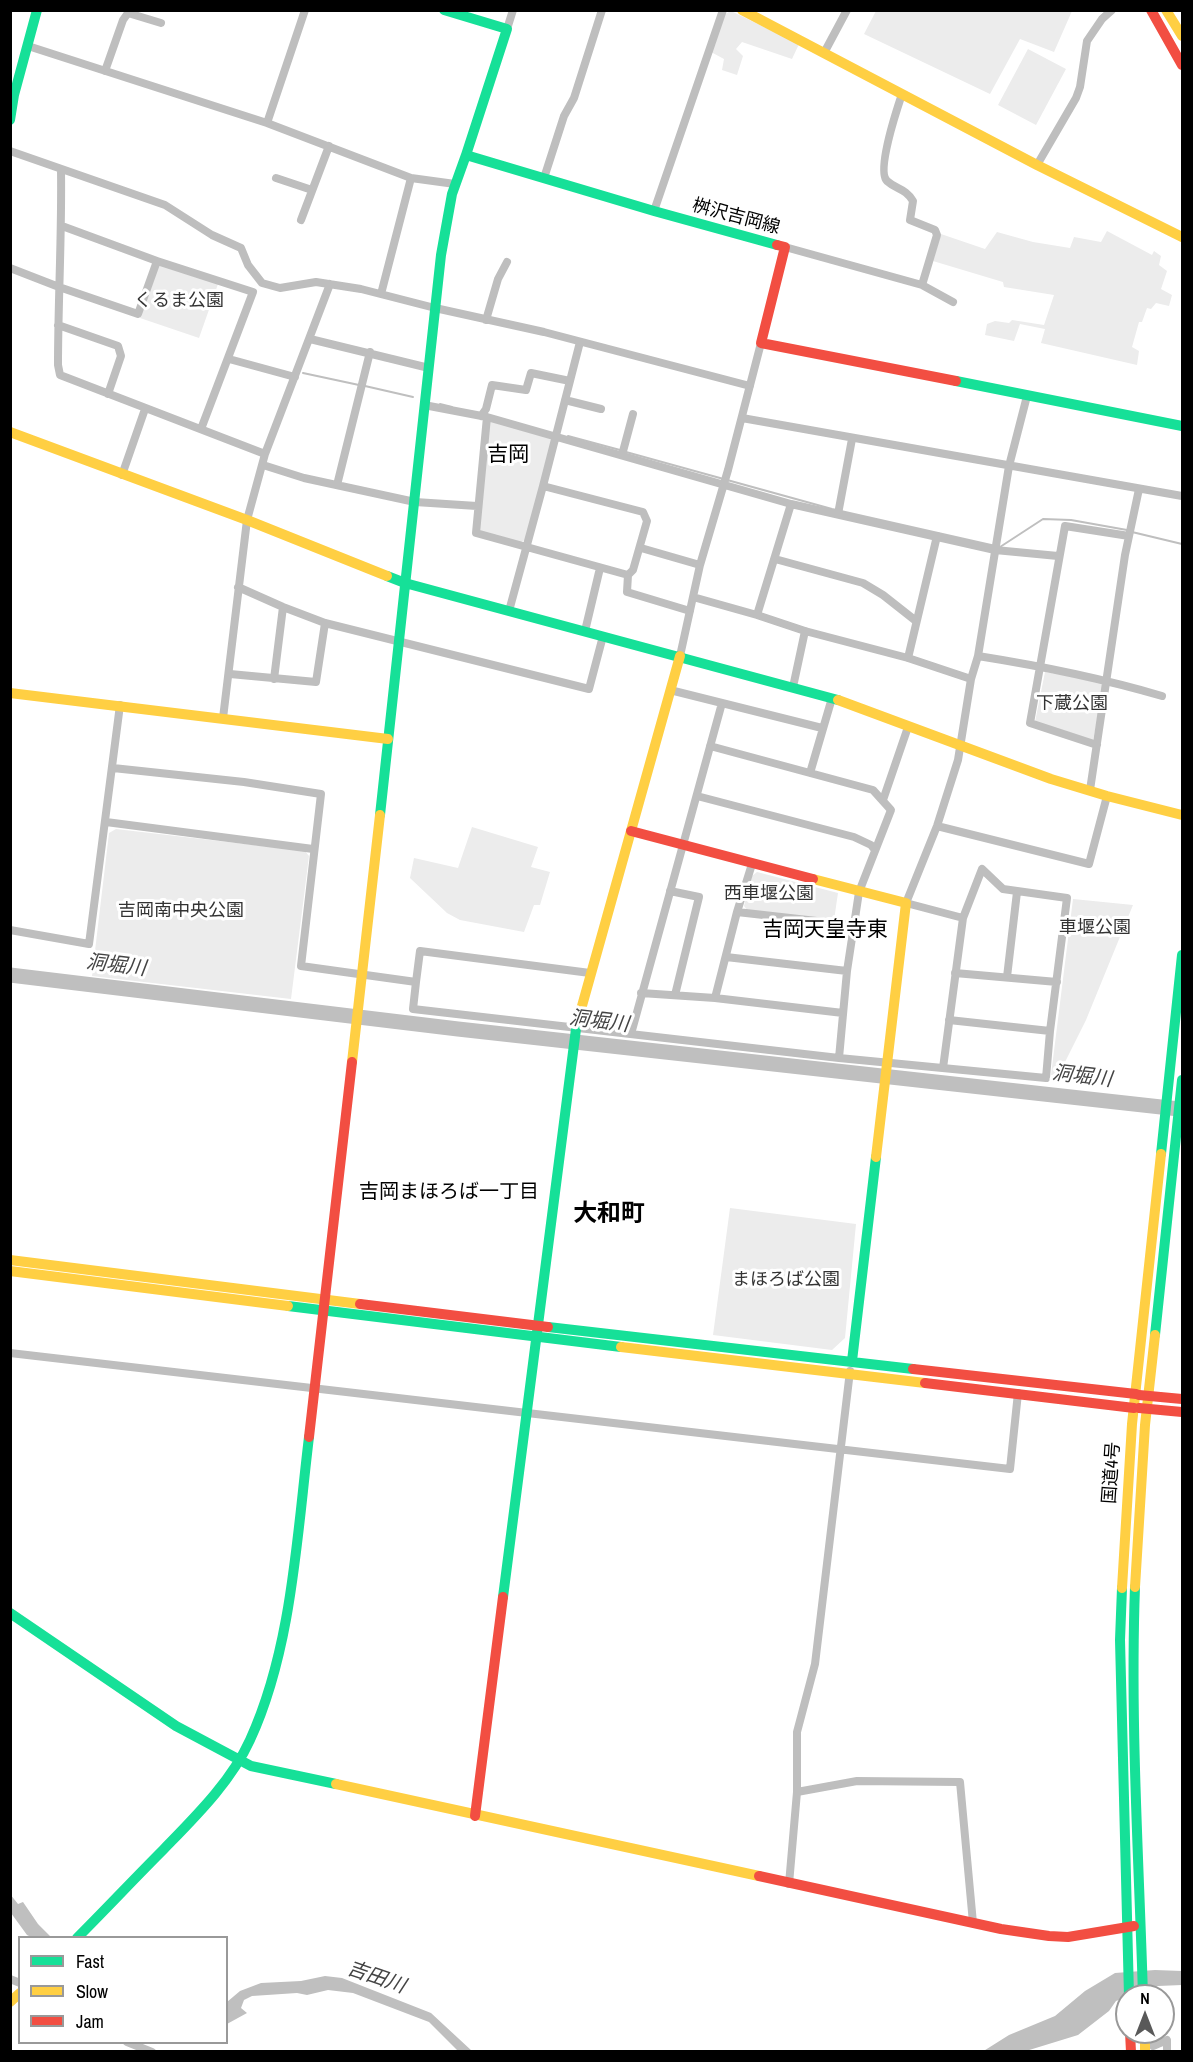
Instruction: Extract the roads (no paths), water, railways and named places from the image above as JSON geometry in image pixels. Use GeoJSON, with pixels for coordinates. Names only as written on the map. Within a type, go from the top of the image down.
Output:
{"type":"FeatureCollection","features":[{"type":"Feature","properties":{"kind":"main road"},"geometry":{"type":"LineString","coordinates":[[10,120],[14,95],[37,10]]}},
{"type":"Feature","properties":{"kind":"main road"},"geometry":{"type":"LineString","coordinates":[[79,1936],[202,1810],[225,1781],[250,1741],[270,1691],[278,1660],[292,1575],[363,975],[424,405],[447,217],[455,184],[507,29],[444,10]]}},
{"type":"Feature","properties":{"kind":"main road"},"geometry":{"type":"LineString","coordinates":[[742,10],[1037,165],[1182,237]]}},
{"type":"Feature","properties":{"kind":"main road"},"geometry":{"type":"LineString","coordinates":[[1151,10],[1182,65]]}},
{"type":"Feature","properties":{"kind":"main road"},"geometry":{"type":"LineString","coordinates":[[1166,10],[1182,36]]}},
{"type":"Feature","properties":{"kind":"main road","name":"桝沢吉岡線"},"geometry":{"type":"LineString","coordinates":[[466,155],[784,247],[761,343]]}},
{"type":"Feature","properties":{"kind":"main road"},"geometry":{"type":"LineString","coordinates":[[761,343],[1182,426]]}},
{"type":"Feature","properties":{"kind":"main road"},"geometry":{"type":"LineString","coordinates":[[10,432],[247,520],[405,583],[832,698],[1051,779],[1182,815]]}},
{"type":"Feature","properties":{"kind":"main road"},"geometry":{"type":"LineString","coordinates":[[475,1816],[575,1033],[680,656]]}},
{"type":"Feature","properties":{"kind":"main road"},"geometry":{"type":"LineString","coordinates":[[10,693],[388,739]]}},
{"type":"Feature","properties":{"kind":"main road"},"geometry":{"type":"LineString","coordinates":[[631,831],[906,903],[852,1360]]}},
{"type":"Feature","properties":{"kind":"main road","name":"国道4号"},"geometry":{"type":"LineString","coordinates":[[1129,1984],[1120,1640],[1124,1535],[1134,1408],[1182,955]]}},
{"type":"Feature","properties":{"kind":"main road","name":"国道4号"},"geometry":{"type":"LineString","coordinates":[[1143,1984],[1133,1636],[1136,1558],[1148,1396],[1182,1080]]}},
{"type":"Feature","properties":{"kind":"main road"},"geometry":{"type":"LineString","coordinates":[[10,1260],[324,1305]]}},
{"type":"Feature","properties":{"kind":"main road"},"geometry":{"type":"LineString","coordinates":[[10,1272],[324,1305],[850,1373],[1182,1412]]}},
{"type":"Feature","properties":{"kind":"main road"},"geometry":{"type":"LineString","coordinates":[[536,1331],[852,1360],[1182,1399]]}},
{"type":"Feature","properties":{"kind":"main road"},"geometry":{"type":"LineString","coordinates":[[10,1613],[176,1726],[251,1766],[973,1923],[1064,1937],[1077,1937],[1117,1926],[1140,1925]]}},
{"type":"Feature","properties":{"kind":"street"},"geometry":{"type":"LineString","coordinates":[[267,123],[305,10]]}},
{"type":"Feature","properties":{"kind":"street"},"geometry":{"type":"LineString","coordinates":[[507,29],[513,10]]}},
{"type":"Feature","properties":{"kind":"street"},"geometry":{"type":"LineString","coordinates":[[544,178],[564,116],[574,98],[602,10]]}},
{"type":"Feature","properties":{"kind":"street"},"geometry":{"type":"LineString","coordinates":[[654,211],[723,10]]}},
{"type":"Feature","properties":{"kind":"street"},"geometry":{"type":"LineString","coordinates":[[824,53],[847,10]]}},
{"type":"Feature","properties":{"kind":"street"},"geometry":{"type":"LineString","coordinates":[[1037,165],[1076,98],[1080,87],[1087,41],[1102,19],[1112,10]]}},
{"type":"Feature","properties":{"kind":"street"},"geometry":{"type":"LineString","coordinates":[[105,70],[123,20],[128,13],[161,24]]}},
{"type":"Feature","properties":{"kind":"street"},"geometry":{"type":"LineString","coordinates":[[28,46],[267,123],[411,178],[455,184]]}},
{"type":"Feature","properties":{"kind":"street"},"geometry":{"type":"LineString","coordinates":[[902,94],[882,172],[886,181],[908,193],[913,201],[909,220],[935,230],[937,235],[922,285]]}},
{"type":"Feature","properties":{"kind":"street"},"geometry":{"type":"LineString","coordinates":[[300,220],[329,146]]}},
{"type":"Feature","properties":{"kind":"street"},"geometry":{"type":"LineString","coordinates":[[10,151],[165,205],[212,235],[241,248],[248,265],[262,283],[280,288],[316,282],[381,294],[544,332],[750,386]]}},
{"type":"Feature","properties":{"kind":"street"},"geometry":{"type":"LineString","coordinates":[[61,170],[62,226],[58,287],[60,375],[265,454]]}},
{"type":"Feature","properties":{"kind":"street"},"geometry":{"type":"LineString","coordinates":[[276,178],[312,190]]}},
{"type":"Feature","properties":{"kind":"street"},"geometry":{"type":"LineString","coordinates":[[381,294],[411,178]]}},
{"type":"Feature","properties":{"kind":"street"},"geometry":{"type":"LineString","coordinates":[[62,226],[157,261],[253,292]]}},
{"type":"Feature","properties":{"kind":"street"},"geometry":{"type":"LineString","coordinates":[[784,247],[922,285],[953,303]]}},
{"type":"Feature","properties":{"kind":"street"},"geometry":{"type":"LineString","coordinates":[[10,268],[138,314],[157,261]]}},
{"type":"Feature","properties":{"kind":"street"},"geometry":{"type":"LineString","coordinates":[[486,320],[498,279],[507,262]]}},
{"type":"Feature","properties":{"kind":"street"},"geometry":{"type":"LineString","coordinates":[[201,429],[253,292],[262,283]]}},
{"type":"Feature","properties":{"kind":"street"},"geometry":{"type":"LineString","coordinates":[[223,718],[247,520],[265,454],[330,284]]}},
{"type":"Feature","properties":{"kind":"street"},"geometry":{"type":"LineString","coordinates":[[58,326],[118,346],[122,356],[108,394]]}},
{"type":"Feature","properties":{"kind":"street"},"geometry":{"type":"LineString","coordinates":[[310,339],[429,368]]}},
{"type":"Feature","properties":{"kind":"street"},"geometry":{"type":"LineString","coordinates":[[508,611],[580,342]]}},
{"type":"Feature","properties":{"kind":"street"},"geometry":{"type":"LineString","coordinates":[[680,656],[700,565],[728,470],[761,343]]}},
{"type":"Feature","properties":{"kind":"street"},"geometry":{"type":"LineString","coordinates":[[337,485],[370,352]]}},
{"type":"Feature","properties":{"kind":"street"},"geometry":{"type":"LineString","coordinates":[[229,359],[295,377]]}},
{"type":"Feature","properties":{"kind":"street"},"geometry":{"type":"LineString","coordinates":[[570,381],[531,373],[526,390],[492,385],[484,414],[476,533],[628,575]]}},
{"type":"Feature","properties":{"kind":"street"},"geometry":{"type":"LineString","coordinates":[[963,918],[906,903],[937,826],[958,760],[971,679],[978,656],[1009,466],[1027,396]]}},
{"type":"Feature","properties":{"kind":"street"},"geometry":{"type":"LineString","coordinates":[[565,400],[601,409]]}},
{"type":"Feature","properties":{"kind":"street"},"geometry":{"type":"LineString","coordinates":[[424,405],[484,414],[557,433],[791,504],[995,550],[1058,556]]}},
{"type":"Feature","properties":{"kind":"street"},"geometry":{"type":"LineString","coordinates":[[122,475],[145,409]]}},
{"type":"Feature","properties":{"kind":"street"},"geometry":{"type":"LineString","coordinates":[[622,452],[633,414]]}},
{"type":"Feature","properties":{"kind":"street"},"geometry":{"type":"LineString","coordinates":[[742,418],[1182,496]]}},
{"type":"Feature","properties":{"kind":"street"},"geometry":{"type":"LineString","coordinates":[[838,514],[852,439]]}},
{"type":"Feature","properties":{"kind":"street"},"geometry":{"type":"LineString","coordinates":[[263,465],[304,478],[415,502],[477,506]]}},
{"type":"Feature","properties":{"kind":"street"},"geometry":{"type":"LineString","coordinates":[[543,486],[643,513],[647,521],[641,548],[633,570],[628,575],[627,592],[690,611]]}},
{"type":"Feature","properties":{"kind":"street"},"geometry":{"type":"LineString","coordinates":[[1090,790],[1125,555],[1139,489]]}},
{"type":"Feature","properties":{"kind":"street"},"geometry":{"type":"LineString","coordinates":[[757,615],[791,504]]}},
{"type":"Feature","properties":{"kind":"street"},"geometry":{"type":"LineString","coordinates":[[1097,746],[1030,723],[1065,526],[1130,536]]}},
{"type":"Feature","properties":{"kind":"street"},"geometry":{"type":"LineString","coordinates":[[908,658],[937,536]]}},
{"type":"Feature","properties":{"kind":"street"},"geometry":{"type":"LineString","coordinates":[[641,548],[700,565]]}},
{"type":"Feature","properties":{"kind":"street"},"geometry":{"type":"LineString","coordinates":[[775,559],[863,583],[883,595],[916,621]]}},
{"type":"Feature","properties":{"kind":"street"},"geometry":{"type":"LineString","coordinates":[[585,631],[600,568]]}},
{"type":"Feature","properties":{"kind":"street"},"geometry":{"type":"LineString","coordinates":[[238,587],[325,623],[589,689],[603,636]]}},
{"type":"Feature","properties":{"kind":"street"},"geometry":{"type":"LineString","coordinates":[[693,597],[805,631],[908,658],[971,679]]}},
{"type":"Feature","properties":{"kind":"street"},"geometry":{"type":"LineString","coordinates":[[274,679],[283,607]]}},
{"type":"Feature","properties":{"kind":"street"},"geometry":{"type":"LineString","coordinates":[[230,674],[316,681],[325,623]]}},
{"type":"Feature","properties":{"kind":"street"},"geometry":{"type":"LineString","coordinates":[[793,687],[805,631]]}},
{"type":"Feature","properties":{"kind":"street"},"geometry":{"type":"LineString","coordinates":[[978,656],[1107,680],[1162,696]]}},
{"type":"Feature","properties":{"kind":"street"},"geometry":{"type":"LineString","coordinates":[[670,690],[822,728]]}},
{"type":"Feature","properties":{"kind":"street"},"geometry":{"type":"LineString","coordinates":[[810,773],[832,698]]}},
{"type":"Feature","properties":{"kind":"street"},"geometry":{"type":"LineString","coordinates":[[631,1034],[722,703]]}},
{"type":"Feature","properties":{"kind":"street"},"geometry":{"type":"LineString","coordinates":[[10,930],[89,944],[120,705]]}},
{"type":"Feature","properties":{"kind":"street"},"geometry":{"type":"LineString","coordinates":[[883,800],[908,727]]}},
{"type":"Feature","properties":{"kind":"street"},"geometry":{"type":"LineString","coordinates":[[710,746],[873,790],[891,810],[859,892],[852,925],[838,1058]]}},
{"type":"Feature","properties":{"kind":"street"},"geometry":{"type":"LineString","coordinates":[[112,768],[244,782],[321,794],[301,966],[416,982]]}},
{"type":"Feature","properties":{"kind":"street"},"geometry":{"type":"LineString","coordinates":[[697,796],[854,837],[871,845],[875,850]]}},
{"type":"Feature","properties":{"kind":"street"},"geometry":{"type":"LineString","coordinates":[[937,826],[1089,864],[1107,796]]}},
{"type":"Feature","properties":{"kind":"street"},"geometry":{"type":"LineString","coordinates":[[106,822],[313,849]]}},
{"type":"Feature","properties":{"kind":"street"},"geometry":{"type":"LineString","coordinates":[[715,998],[752,864]]}},
{"type":"Feature","properties":{"kind":"street"},"geometry":{"type":"LineString","coordinates":[[590,973],[420,951],[413,1009],[575,1033],[631,1034],[838,1058],[1046,1078],[1067,898],[1003,889],[982,868],[963,918],[943,1068]]}},
{"type":"Feature","properties":{"kind":"street"},"geometry":{"type":"LineString","coordinates":[[670,891],[699,897],[675,995]]}},
{"type":"Feature","properties":{"kind":"street"},"geometry":{"type":"LineString","coordinates":[[1007,977],[1017,892]]}},
{"type":"Feature","properties":{"kind":"street"},"geometry":{"type":"LineString","coordinates":[[737,912],[852,925]]}},
{"type":"Feature","properties":{"kind":"street"},"geometry":{"type":"LineString","coordinates":[[726,957],[847,970]]}},
{"type":"Feature","properties":{"kind":"street"},"geometry":{"type":"LineString","coordinates":[[955,973],[1057,982]]}},
{"type":"Feature","properties":{"kind":"street"},"geometry":{"type":"LineString","coordinates":[[641,993],[715,998],[843,1013]]}},
{"type":"Feature","properties":{"kind":"street"},"geometry":{"type":"LineString","coordinates":[[949,1020],[1050,1031]]}},
{"type":"Feature","properties":{"kind":"street"},"geometry":{"type":"LineString","coordinates":[[10,1353],[1010,1469],[1018,1393]]}},
{"type":"Feature","properties":{"kind":"street"},"geometry":{"type":"LineString","coordinates":[[789,1884],[797,1792],[797,1732],[815,1664],[852,1360]]}},
{"type":"Feature","properties":{"kind":"street"},"geometry":{"type":"LineString","coordinates":[[797,1792],[857,1781],[960,1782],[973,1923]]}},
{"type":"Feature","properties":{"kind":"street"},"geometry":{"type":"LineString","coordinates":[[1149,2049],[1167,2040],[1167,2052]]}},
{"type":"Feature","properties":{"kind":"street"},"geometry":{"type":"LineString","coordinates":[[130,2044],[153,2052]]}},
{"type":"Feature","properties":{"kind":"waterway"},"geometry":{"type":"LineString","coordinates":[[303,373],[359,385]]}},
{"type":"Feature","properties":{"kind":"waterway"},"geometry":{"type":"LineString","coordinates":[[365,386],[413,397]]}},
{"type":"Feature","properties":{"kind":"waterway"},"geometry":{"type":"LineString","coordinates":[[440,404],[452,407]]}},
{"type":"Feature","properties":{"kind":"waterway"},"geometry":{"type":"LineString","coordinates":[[568,436],[620,450]]}},
{"type":"Feature","properties":{"kind":"waterway"},"geometry":{"type":"LineString","coordinates":[[626,452],[832,509],[1000,547],[1043,519],[1071,520],[1127,530]]}},
{"type":"Feature","properties":{"kind":"waterway"},"geometry":{"type":"LineString","coordinates":[[1132,532],[1182,544]]}},
{"type":"Feature","properties":{"kind":"waterway","name":"洞堀川"},"geometry":{"type":"LineString","coordinates":[[10,975],[458,1029],[1179,1109]]}},
{"type":"Feature","properties":{"kind":"district","name":"吉岡"},"geometry":{"type":"Point","coordinates":[508,455]}},
{"type":"Feature","properties":{"kind":"district","name":"吉岡天皇寺東"},"geometry":{"type":"Point","coordinates":[825,930]}},
{"type":"Feature","properties":{"kind":"district","name":"吉岡まほろば一丁目"},"geometry":{"type":"Point","coordinates":[449,1193]}},
{"type":"Feature","properties":{"kind":"district","name":"大和町"},"geometry":{"type":"Point","coordinates":[609,1215]}},
{"type":"Feature","properties":{"kind":"park label","name":"くるま公園"},"geometry":{"type":"Point","coordinates":[179,301]}},
{"type":"Feature","properties":{"kind":"park label","name":"下蔵公園"},"geometry":{"type":"Point","coordinates":[1072,704]}},
{"type":"Feature","properties":{"kind":"park label","name":"西車堰公園"},"geometry":{"type":"Point","coordinates":[769,894]}},
{"type":"Feature","properties":{"kind":"park label","name":"吉岡南中央公園"},"geometry":{"type":"Point","coordinates":[181,911]}},
{"type":"Feature","properties":{"kind":"park label","name":"車堰公園"},"geometry":{"type":"Point","coordinates":[1095,928]}},
{"type":"Feature","properties":{"kind":"park label","name":"まほろば公園"},"geometry":{"type":"Point","coordinates":[786,1280]}},
{"type":"Feature","properties":{"kind":"water label","name":"吉田川"},"geometry":{"type":"Point","coordinates":[376,1978]}}]}
